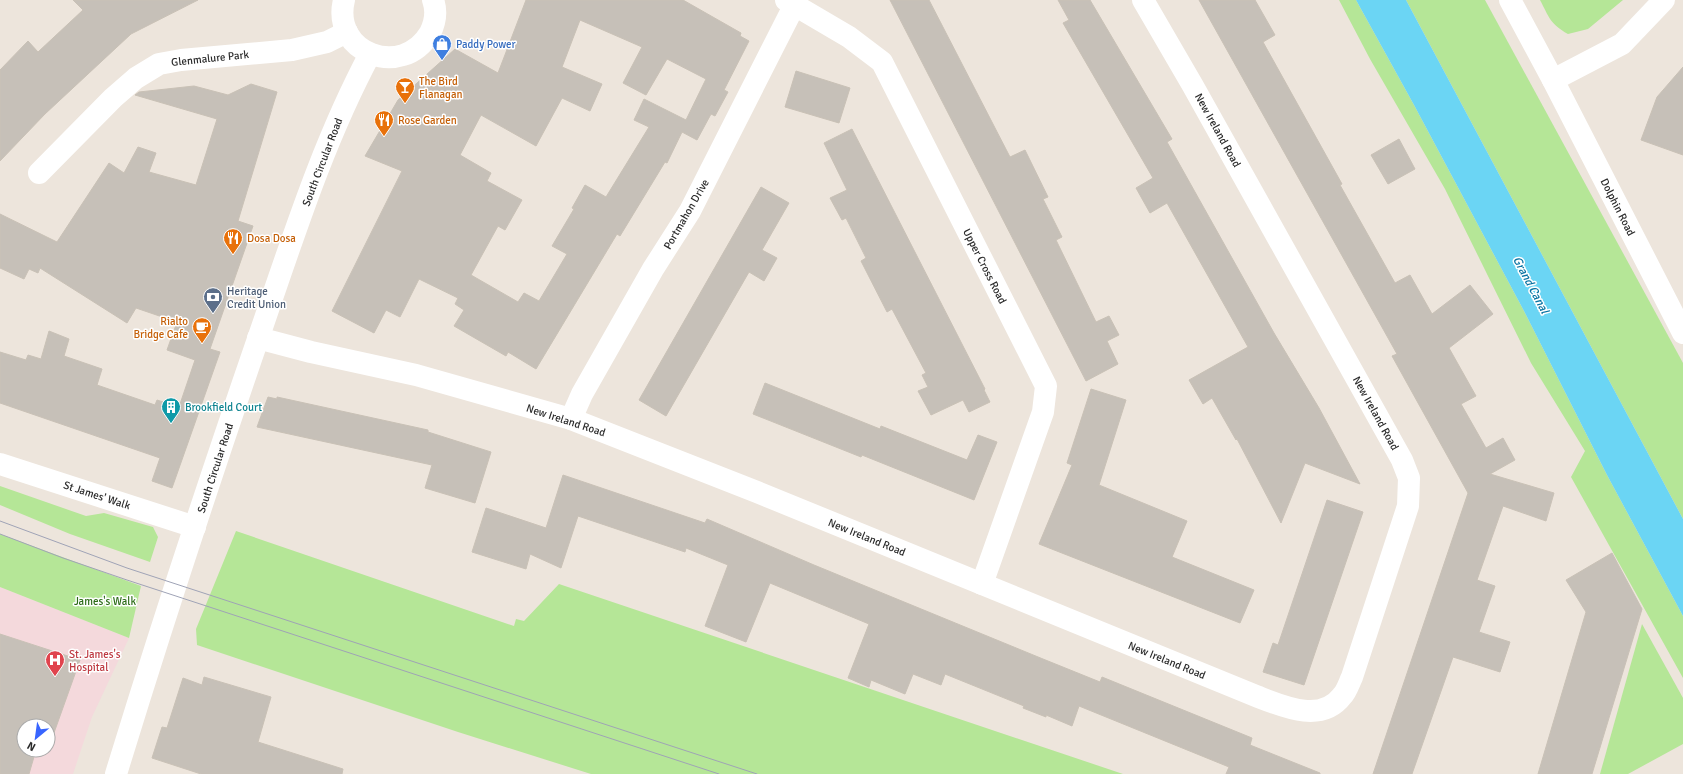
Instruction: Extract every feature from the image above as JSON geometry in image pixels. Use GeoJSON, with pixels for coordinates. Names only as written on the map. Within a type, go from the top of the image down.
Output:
{"type":"FeatureCollection","features":[{"type":"Feature","properties":{"kind":"street"},"geometry":{"type":"LineString","coordinates":[[344,0],[343,18],[347,32],[359,47],[370,54],[392,58],[400,57],[418,48],[425,41],[432,28],[435,12],[433,0]]}},
{"type":"Feature","properties":{"kind":"street","name":"New Ireland Road"},"geometry":{"type":"LineString","coordinates":[[258,338],[311,352],[416,375],[571,419],[764,495],[1279,704],[1302,711],[1325,709],[1335,704],[1343,696],[1352,677],[1408,506],[1409,478],[1402,460],[1193,86],[1143,0]]}},
{"type":"Feature","properties":{"kind":"street","name":"Dolphin Road"},"geometry":{"type":"LineString","coordinates":[[1510,0],[1553,80],[1683,333]]}},
{"type":"Feature","properties":{"kind":"street"},"geometry":{"type":"LineString","coordinates":[[1553,80],[1622,44],[1664,0]]}},
{"type":"Feature","properties":{"kind":"street","name":"Upper Cross Road"},"geometry":{"type":"LineString","coordinates":[[791,2],[849,37],[882,62],[1046,386],[1043,412],[982,584]]}},
{"type":"Feature","properties":{"kind":"street","name":"Portmahon Drive"},"geometry":{"type":"LineString","coordinates":[[571,419],[582,394],[654,268],[690,211],[791,2]]}},
{"type":"Feature","properties":{"kind":"street","name":"Glenmalure Park"},"geometry":{"type":"LineString","coordinates":[[39,173],[113,98],[136,78],[159,64],[181,60],[292,50],[327,42],[347,32]]}},
{"type":"Feature","properties":{"kind":"street","name":"South Circular Road"},"geometry":{"type":"LineString","coordinates":[[116,774],[182,566],[258,338],[326,146],[354,84],[370,54]]}},
{"type":"Feature","properties":{"kind":"street","name":"St James' Walk"},"geometry":{"type":"LineString","coordinates":[[0,464],[195,527]]}},
{"type":"Feature","properties":{"kind":"shaded area","name":"St. James's Hospital"},"geometry":{"type":"Polygon","coordinates":[[[0,587],[129,638],[92,717],[73,774],[0,774],[0,587]]]}},
{"type":"Feature","properties":{"kind":"green space"},"geometry":{"type":"Polygon","coordinates":[[[1339,0],[1356,0],[1524,311],[1607,475],[1683,616],[1683,678],[1571,477],[1585,451],[1531,363],[1445,189],[1370,59],[1339,0]]]}},
{"type":"Feature","properties":{"kind":"green space"},"geometry":{"type":"Polygon","coordinates":[[[1406,0],[1485,0],[1683,363],[1683,519],[1406,0]]]}},
{"type":"Feature","properties":{"kind":"green space"},"geometry":{"type":"Polygon","coordinates":[[[1540,0],[1623,0],[1588,29],[1568,34],[1557,27],[1548,16],[1540,0]]]}},
{"type":"Feature","properties":{"kind":"green space"},"geometry":{"type":"Polygon","coordinates":[[[0,486],[86,516],[104,513],[153,527],[158,537],[150,562],[70,534],[0,505],[0,486]]]}},
{"type":"Feature","properties":{"kind":"green space"},"geometry":{"type":"Polygon","coordinates":[[[236,531],[514,626],[516,619],[524,621],[559,584],[1123,774],[591,774],[458,732],[197,645],[196,629],[236,531]]]}},
{"type":"Feature","properties":{"kind":"green space","name":"James's Walk"},"geometry":{"type":"Polygon","coordinates":[[[0,534],[141,586],[129,638],[0,587],[0,534]]]}},
{"type":"Feature","properties":{"kind":"green space"},"geometry":{"type":"Polygon","coordinates":[[[1642,624],[1683,698],[1683,744],[1628,774],[1600,774],[1642,624]]]}},
{"type":"Feature","properties":{"kind":"water","name":"Grand Canal"},"geometry":{"type":"Polygon","coordinates":[[[1356,0],[1406,0],[1683,519],[1683,616],[1607,475],[1524,311],[1356,0]]]}},
{"type":"Feature","properties":{"kind":"building"},"geometry":{"type":"Polygon","coordinates":[[[73,0],[198,0],[131,34],[45,114],[0,161],[0,70],[28,41],[38,52],[83,10],[73,0]]]}},
{"type":"Feature","properties":{"kind":"building"},"geometry":{"type":"Polygon","coordinates":[[[526,0],[683,0],[741,33],[740,36],[749,41],[724,90],[728,92],[715,116],[711,114],[697,140],[682,132],[667,163],[665,162],[620,236],[617,234],[536,369],[508,352],[506,356],[454,326],[464,310],[455,304],[458,298],[419,279],[400,317],[386,310],[374,333],[332,311],[402,171],[365,156],[398,100],[455,49],[498,73],[526,0]],[[580,20],[562,67],[602,84],[590,111],[562,98],[536,146],[481,115],[460,155],[491,173],[487,181],[522,200],[505,230],[498,226],[471,275],[518,302],[524,293],[539,301],[567,254],[552,246],[574,209],[572,208],[585,185],[606,197],[649,127],[634,120],[644,99],[686,120],[706,79],[667,59],[646,95],[623,83],[642,47],[580,20]]]}},
{"type":"Feature","properties":{"kind":"building"},"geometry":{"type":"Polygon","coordinates":[[[890,0],[929,0],[1010,157],[1025,150],[1048,197],[1043,199],[1062,237],[1056,240],[1096,322],[1109,316],[1119,335],[1107,341],[1118,364],[1086,381],[890,0]]]}},
{"type":"Feature","properties":{"kind":"building"},"geometry":{"type":"Polygon","coordinates":[[[1058,0],[1090,0],[1172,139],[1167,142],[1274,333],[1319,408],[1360,484],[1305,463],[1281,523],[1237,439],[1236,440],[1212,398],[1203,404],[1189,380],[1248,347],[1167,203],[1150,213],[1136,188],[1153,178],[1063,23],[1069,20],[1058,0]]]}},
{"type":"Feature","properties":{"kind":"building"},"geometry":{"type":"Polygon","coordinates":[[[1199,0],[1255,0],[1275,35],[1263,42],[1395,283],[1410,275],[1432,314],[1470,285],[1493,314],[1449,348],[1476,396],[1461,404],[1486,448],[1503,438],[1515,460],[1490,474],[1554,493],[1546,521],[1503,506],[1477,580],[1495,586],[1479,632],[1510,642],[1500,672],[1453,657],[1412,774],[1373,774],[1468,493],[1392,356],[1397,354],[1199,0]]]}},
{"type":"Feature","properties":{"kind":"building"},"geometry":{"type":"Polygon","coordinates":[[[1683,67],[1683,155],[1641,140],[1657,97],[1683,67]]]}},
{"type":"Feature","properties":{"kind":"building"},"geometry":{"type":"Polygon","coordinates":[[[796,71],[850,88],[839,123],[785,107],[796,71]]]}},
{"type":"Feature","properties":{"kind":"building"},"geometry":{"type":"Polygon","coordinates":[[[251,84],[277,92],[238,221],[253,226],[210,349],[220,352],[172,488],[152,481],[160,458],[0,403],[0,352],[26,360],[28,355],[41,359],[49,331],[69,339],[64,356],[102,369],[97,385],[155,405],[157,400],[179,407],[195,360],[167,350],[177,322],[136,308],[127,323],[40,268],[38,273],[29,269],[24,279],[0,268],[0,214],[57,242],[109,163],[124,173],[138,147],[156,153],[149,172],[196,185],[217,119],[135,95],[139,92],[194,86],[228,95],[251,84]]]}},
{"type":"Feature","properties":{"kind":"building"},"geometry":{"type":"Polygon","coordinates":[[[852,129],[985,389],[984,390],[990,402],[969,412],[963,400],[931,415],[918,391],[928,387],[922,375],[926,373],[892,309],[887,312],[861,261],[866,258],[846,218],[842,220],[830,198],[847,190],[824,143],[852,129]]]}},
{"type":"Feature","properties":{"kind":"building"},"geometry":{"type":"Polygon","coordinates":[[[1399,139],[1415,169],[1388,184],[1371,155],[1399,139]]]}},
{"type":"Feature","properties":{"kind":"building"},"geometry":{"type":"Polygon","coordinates":[[[761,187],[789,203],[762,250],[777,258],[764,281],[749,272],[666,416],[639,400],[761,187]]]}},
{"type":"Feature","properties":{"kind":"building"},"geometry":{"type":"Polygon","coordinates":[[[765,383],[880,429],[881,426],[967,460],[978,435],[997,442],[974,500],[862,455],[861,457],[753,414],[765,383]]]}},
{"type":"Feature","properties":{"kind":"building"},"geometry":{"type":"Polygon","coordinates":[[[1091,389],[1126,400],[1099,485],[1187,521],[1172,557],[1254,590],[1240,623],[1039,544],[1072,465],[1067,463],[1091,389]]]}},
{"type":"Feature","properties":{"kind":"building"},"geometry":{"type":"Polygon","coordinates":[[[268,397],[277,399],[277,397],[428,430],[428,432],[491,452],[475,503],[425,488],[432,465],[257,427],[268,397]]]}},
{"type":"Feature","properties":{"kind":"building"},"geometry":{"type":"Polygon","coordinates":[[[563,475],[705,523],[707,519],[814,565],[1100,682],[1102,677],[1252,738],[1250,745],[1320,774],[1226,774],[1229,767],[1079,706],[1072,726],[1046,715],[1046,717],[1023,708],[1024,706],[945,674],[941,685],[913,674],[905,694],[871,680],[869,687],[848,678],[869,624],[770,583],[746,642],[705,626],[728,565],[686,548],[685,552],[578,516],[561,568],[530,554],[526,569],[472,552],[486,508],[546,528],[563,475]]]}},
{"type":"Feature","properties":{"kind":"building"},"geometry":{"type":"Polygon","coordinates":[[[1327,500],[1363,512],[1304,685],[1263,672],[1273,643],[1278,645],[1327,500]]]}},
{"type":"Feature","properties":{"kind":"building"},"geometry":{"type":"Polygon","coordinates":[[[1612,553],[1642,609],[1592,774],[1538,774],[1586,612],[1566,580],[1612,553]]]}},
{"type":"Feature","properties":{"kind":"building"},"geometry":{"type":"Polygon","coordinates":[[[0,634],[80,660],[56,727],[56,718],[16,718],[16,758],[34,758],[29,774],[0,774],[0,634]]]}},
{"type":"Feature","properties":{"kind":"building"},"geometry":{"type":"Polygon","coordinates":[[[204,677],[271,697],[258,742],[343,769],[342,774],[201,774],[152,758],[162,727],[167,728],[183,678],[202,685],[204,677]]]}},
{"type":"Feature","properties":{"kind":"tram line"},"geometry":{"type":"LineString","coordinates":[[0,521],[127,568],[757,774]]}},
{"type":"Feature","properties":{"kind":"tram line"},"geometry":{"type":"LineString","coordinates":[[0,534],[127,580],[719,774]]}},
{"type":"Feature","properties":{"kind":"place","name":"Paddy Power"},"geometry":{"type":"Point","coordinates":[442,61]}},
{"type":"Feature","properties":{"kind":"place","name":"The Bird Flanagan"},"geometry":{"type":"Point","coordinates":[405,104]}},
{"type":"Feature","properties":{"kind":"place","name":"Rose Garden"},"geometry":{"type":"Point","coordinates":[384,137]}},
{"type":"Feature","properties":{"kind":"place","name":"Dosa Dosa"},"geometry":{"type":"Point","coordinates":[233,255]}},
{"type":"Feature","properties":{"kind":"place","name":"Heritage Credit Union"},"geometry":{"type":"Point","coordinates":[213,314]}},
{"type":"Feature","properties":{"kind":"place","name":"Rialto Bridge Cafe"},"geometry":{"type":"Point","coordinates":[202,344]}},
{"type":"Feature","properties":{"kind":"place","name":"Brookfield Court"},"geometry":{"type":"Point","coordinates":[171,424]}},
{"type":"Feature","properties":{"kind":"place","name":"St. James's Hospital"},"geometry":{"type":"Point","coordinates":[55,677]}}]}
